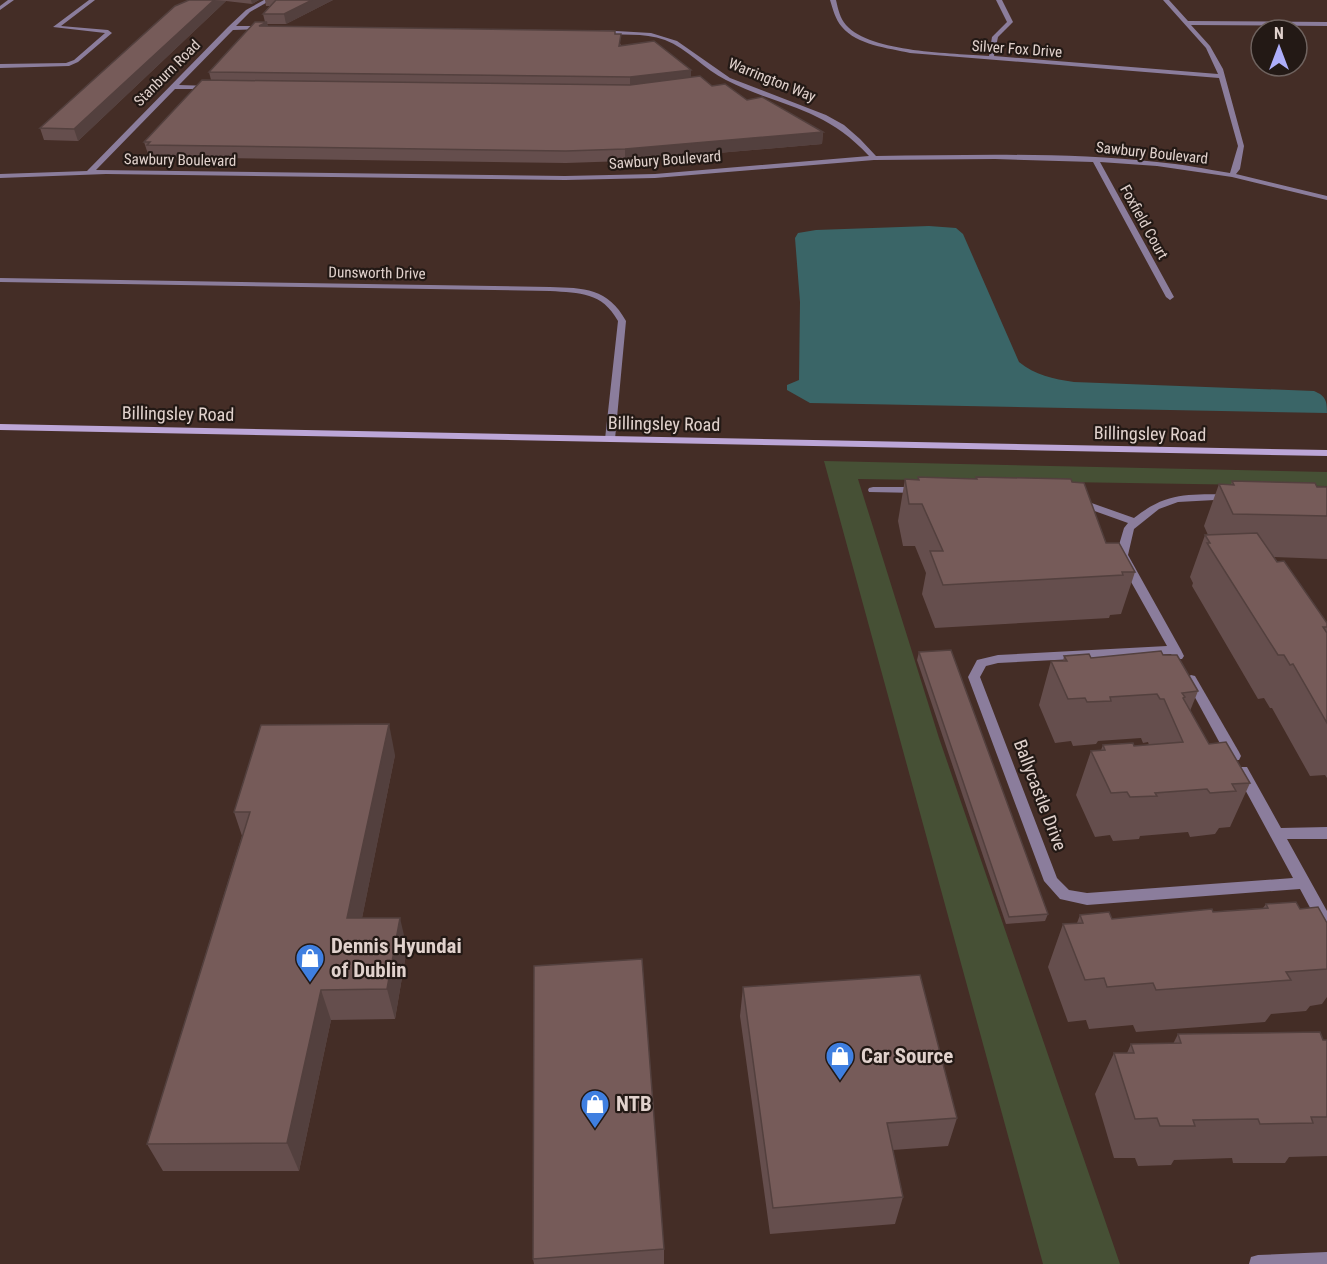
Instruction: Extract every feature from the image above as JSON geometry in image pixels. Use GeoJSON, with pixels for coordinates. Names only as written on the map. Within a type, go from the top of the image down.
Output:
{"type":"FeatureCollection","features":[{"type":"Feature","properties":{"kind":"street"},"geometry":{"type":"LineString","coordinates":[[0,8],[11,0]]}},
{"type":"Feature","properties":{"kind":"street"},"geometry":{"type":"LineString","coordinates":[[0,66],[67,65],[76,61],[109,33],[99,30],[56,28],[92,0]]}},
{"type":"Feature","properties":{"kind":"street","name":"Stanburn Road"},"geometry":{"type":"LineString","coordinates":[[90,172],[248,10],[268,0]]}},
{"type":"Feature","properties":{"kind":"street","name":"Silver Fox Drive"},"geometry":{"type":"LineString","coordinates":[[833,0],[837,15],[845,28],[868,40],[910,51],[1221,76]]}},
{"type":"Feature","properties":{"kind":"street"},"geometry":{"type":"LineString","coordinates":[[991,59],[995,38],[1010,22],[999,0]]}},
{"type":"Feature","properties":{"kind":"street"},"geometry":{"type":"LineString","coordinates":[[1166,0],[1208,47],[1220,69],[1241,146],[1236,169],[1232,176]]}},
{"type":"Feature","properties":{"kind":"street"},"geometry":{"type":"LineString","coordinates":[[1187,22],[1327,24]]}},
{"type":"Feature","properties":{"kind":"street"},"geometry":{"type":"LineString","coordinates":[[230,28],[274,28]]}},
{"type":"Feature","properties":{"kind":"street","name":"Warrington Way"},"geometry":{"type":"LineString","coordinates":[[595,32],[654,36],[675,43],[727,78],[832,118],[853,134],[874,158]]}},
{"type":"Feature","properties":{"kind":"street"},"geometry":{"type":"LineString","coordinates":[[716,80],[727,78]]}},
{"type":"Feature","properties":{"kind":"street"},"geometry":{"type":"LineString","coordinates":[[172,87],[218,88]]}},
{"type":"Feature","properties":{"kind":"street","name":"Sawbury Boulevard"},"geometry":{"type":"LineString","coordinates":[[0,176],[90,172],[565,178],[655,176],[874,158],[1095,160],[1157,164],[1232,176],[1327,198]]}},
{"type":"Feature","properties":{"kind":"street","name":"Foxfield Court"},"geometry":{"type":"LineString","coordinates":[[1095,160],[1170,297]]}},
{"type":"Feature","properties":{"kind":"street","name":"Dunsworth Drive"},"geometry":{"type":"LineString","coordinates":[[0,280],[550,289],[579,291],[605,297],[617,308],[622,321],[610,439]]}},
{"type":"Feature","properties":{"kind":"street","name":"Billingsley Road"},"geometry":{"type":"LineString","coordinates":[[0,427],[1327,453]]}},
{"type":"Feature","properties":{"kind":"street"},"geometry":{"type":"LineString","coordinates":[[873,490],[930,490]]}},
{"type":"Feature","properties":{"kind":"street"},"geometry":{"type":"LineString","coordinates":[[1238,497],[1178,499],[1155,507],[1129,528],[1122,555],[1327,925]]}},
{"type":"Feature","properties":{"kind":"street"},"geometry":{"type":"LineString","coordinates":[[1062,499],[1099,508],[1134,522]]}},
{"type":"Feature","properties":{"kind":"street","name":"Ballycastle Drive"},"geometry":{"type":"LineString","coordinates":[[1175,650],[998,659],[981,663],[974,677],[1051,881],[1065,895],[1088,899],[1304,883]]}},
{"type":"Feature","properties":{"kind":"street"},"geometry":{"type":"LineString","coordinates":[[1277,834],[1327,833]]}},
{"type":"Feature","properties":{"kind":"street"},"geometry":{"type":"LineString","coordinates":[[1258,1264],[1327,1261]]}},
{"type":"Feature","properties":{"kind":"green space"},"geometry":{"type":"Polygon","coordinates":[[[824,461],[1327,472],[1327,486],[858,479],[939,738],[1120,1264],[1043,1264],[824,461]]]}},
{"type":"Feature","properties":{"kind":"water"},"geometry":{"type":"Polygon","coordinates":[[[929,226],[956,228],[963,234],[1019,362],[1038,373],[1074,382],[1314,391],[1325,399],[1327,413],[810,403],[787,390],[787,385],[799,380],[800,302],[795,238],[798,233],[816,230],[929,226]]]}},
{"type":"Feature","properties":{"kind":"building"},"geometry":{"type":"Polygon","coordinates":[[[189,0],[214,0],[74,129],[40,128],[175,6],[189,0]]]}},
{"type":"Feature","properties":{"kind":"building"},"geometry":{"type":"Polygon","coordinates":[[[276,0],[312,0],[284,14],[263,14],[276,0]]]}},
{"type":"Feature","properties":{"kind":"building"},"geometry":{"type":"Polygon","coordinates":[[[255,22],[267,22],[259,26],[615,31],[615,34],[621,34],[619,46],[654,41],[691,70],[630,77],[209,72],[255,22]]]}},
{"type":"Feature","properties":{"kind":"building"},"geometry":{"type":"Polygon","coordinates":[[[700,76],[712,86],[725,84],[747,100],[762,97],[823,132],[625,149],[566,151],[147,145],[150,142],[144,142],[202,80],[630,85],[700,76]]]}},
{"type":"Feature","properties":{"kind":"building"},"geometry":{"type":"Polygon","coordinates":[[[918,477],[1071,479],[1072,482],[1084,483],[1106,543],[1119,543],[1135,572],[1122,572],[1123,575],[943,585],[930,551],[943,551],[922,504],[909,504],[905,479],[919,480],[918,477]]]}},
{"type":"Feature","properties":{"kind":"building"},"geometry":{"type":"Polygon","coordinates":[[[1232,481],[1315,483],[1317,487],[1327,487],[1327,516],[1233,514],[1219,484],[1234,485],[1232,481]]]}},
{"type":"Feature","properties":{"kind":"building"},"geometry":{"type":"Polygon","coordinates":[[[1257,533],[1277,562],[1284,561],[1327,623],[1327,627],[1323,627],[1327,633],[1327,723],[1293,664],[1290,665],[1284,655],[1278,655],[1207,543],[1210,543],[1205,535],[1257,533]]]}},
{"type":"Feature","properties":{"kind":"building"},"geometry":{"type":"Polygon","coordinates":[[[951,650],[1048,914],[1009,917],[919,652],[951,650]]]}},
{"type":"Feature","properties":{"kind":"building"},"geometry":{"type":"Polygon","coordinates":[[[1161,651],[1163,655],[1177,655],[1198,691],[1182,693],[1209,744],[1226,742],[1250,783],[1232,784],[1236,791],[1210,793],[1207,789],[1130,797],[1127,792],[1111,793],[1091,751],[1105,750],[1103,745],[1133,743],[1134,746],[1183,742],[1164,699],[1160,699],[1157,694],[1110,697],[1111,701],[1087,702],[1085,698],[1068,699],[1051,661],[1067,661],[1064,656],[1089,654],[1091,658],[1161,651]]]}},
{"type":"Feature","properties":{"kind":"building","name":"Dennis Hyundai of Dublin"},"geometry":{"type":"Polygon","coordinates":[[[389,724],[347,918],[400,918],[387,989],[321,990],[287,1143],[147,1144],[250,812],[234,812],[261,725],[389,724]]]}},
{"type":"Feature","properties":{"kind":"building"},"geometry":{"type":"Polygon","coordinates":[[[1296,902],[1300,909],[1318,907],[1327,923],[1327,969],[1286,972],[1291,980],[1156,990],[1153,983],[1107,987],[1104,978],[1085,980],[1063,924],[1083,923],[1080,915],[1109,912],[1112,919],[1212,909],[1213,912],[1268,908],[1266,904],[1296,902]]]}},
{"type":"Feature","properties":{"kind":"building","name":"NTB"},"geometry":{"type":"Polygon","coordinates":[[[642,959],[664,1249],[533,1259],[534,966],[642,959]]]}},
{"type":"Feature","properties":{"kind":"building","name":"Car Source"},"geometry":{"type":"Polygon","coordinates":[[[920,975],[957,1118],[887,1123],[903,1197],[773,1208],[743,987],[920,975]]]}},
{"type":"Feature","properties":{"kind":"building"},"geometry":{"type":"Polygon","coordinates":[[[1320,1032],[1323,1040],[1327,1040],[1327,1117],[1311,1117],[1313,1123],[1260,1124],[1258,1119],[1193,1120],[1195,1126],[1160,1126],[1157,1118],[1135,1119],[1114,1053],[1134,1053],[1131,1044],[1181,1043],[1178,1034],[1320,1032]]]}},
{"type":"Feature","properties":{"kind":"place","name":"Dennis Hyundai of Dublin"},"geometry":{"type":"Point","coordinates":[310,984]}},
{"type":"Feature","properties":{"kind":"place","name":"Car Source"},"geometry":{"type":"Point","coordinates":[840,1082]}},
{"type":"Feature","properties":{"kind":"place","name":"NTB"},"geometry":{"type":"Point","coordinates":[595,1130]}}]}
